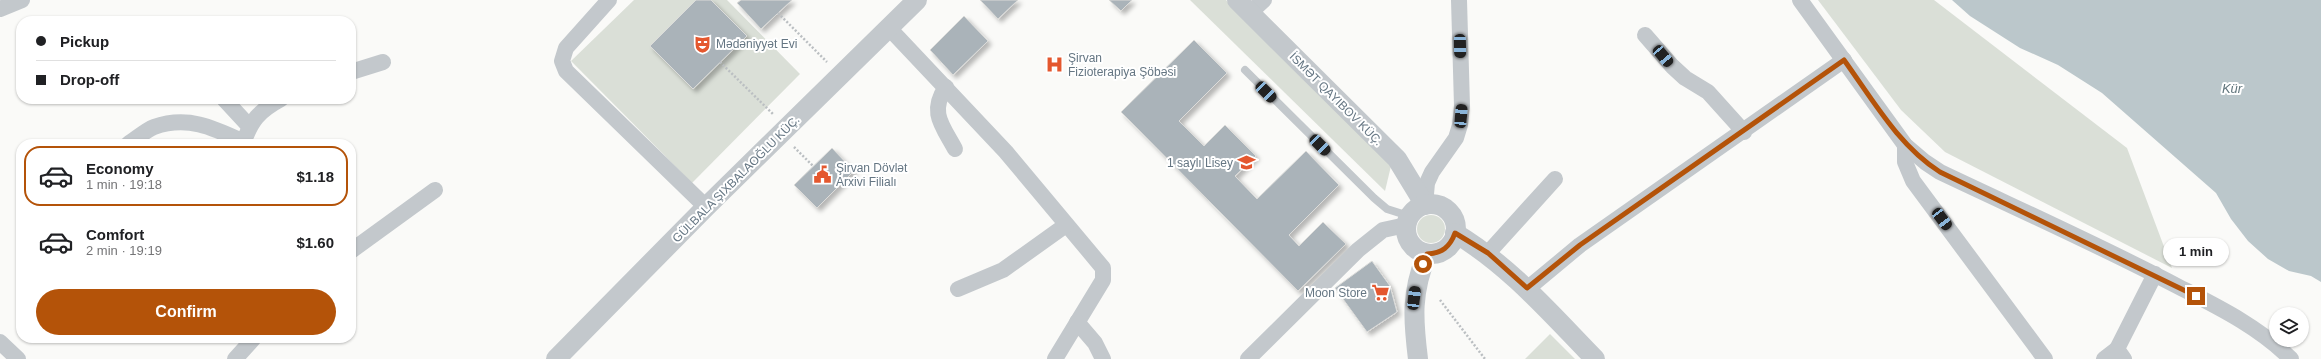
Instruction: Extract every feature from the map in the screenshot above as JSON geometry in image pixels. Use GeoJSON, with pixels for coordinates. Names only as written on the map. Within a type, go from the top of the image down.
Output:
{"type":"FeatureCollection","features":[{"type":"Feature","properties":{"kind":"street"},"geometry":{"type":"LineString","coordinates":[[0,9],[22,0]]}},
{"type":"Feature","properties":{"kind":"street"},"geometry":{"type":"LineString","coordinates":[[609,0],[566,48],[562,61],[566,71],[706,207]]}},
{"type":"Feature","properties":{"kind":"street"},"geometry":{"type":"LineString","coordinates":[[556,359],[706,207],[918,0]]}},
{"type":"Feature","properties":{"kind":"street"},"geometry":{"type":"LineString","coordinates":[[1248,359],[1358,250],[1383,230],[1414,215],[1435,204],[1444,208],[1451,214],[1455,223],[1455,233],[1452,242],[1445,249],[1436,253],[1427,254],[1410,244],[1406,235],[1414,215],[1427,183],[1456,138],[1460,125],[1462,106],[1459,0]]}},
{"type":"Feature","properties":{"kind":"street"},"geometry":{"type":"LineString","coordinates":[[1800,0],[1905,144],[1925,162],[1940,172],[2155,274],[2257,330],[2291,359]]}},
{"type":"Feature","properties":{"kind":"street"},"geometry":{"type":"LineString","coordinates":[[1251,4],[1397,159],[1414,215]]}},
{"type":"Feature","properties":{"kind":"street"},"geometry":{"type":"LineString","coordinates":[[889,28],[1006,152],[1103,268],[1103,280],[1055,359]]}},
{"type":"Feature","properties":{"kind":"street"},"geometry":{"type":"LineString","coordinates":[[1645,34],[1672,66],[1685,78],[1708,92],[1744,132]]}},
{"type":"Feature","properties":{"kind":"street"},"geometry":{"type":"LineString","coordinates":[[1527,288],[1580,245],[1744,132],[1844,60]]}},
{"type":"Feature","properties":{"kind":"street"},"geometry":{"type":"LineString","coordinates":[[356,70],[383,62]]}},
{"type":"Feature","properties":{"kind":"street"},"geometry":{"type":"LineString","coordinates":[[946,87],[938,98],[936,106],[940,121],[955,149]]}},
{"type":"Feature","properties":{"kind":"street"},"geometry":{"type":"LineString","coordinates":[[229,104],[249,126]]}},
{"type":"Feature","properties":{"kind":"street"},"geometry":{"type":"LineString","coordinates":[[245,139],[249,126],[264,108],[272,104]]}},
{"type":"Feature","properties":{"kind":"street"},"geometry":{"type":"LineString","coordinates":[[136,139],[154,127],[186,122],[210,126],[236,139]]}},
{"type":"Feature","properties":{"kind":"street"},"geometry":{"type":"LineString","coordinates":[[1905,144],[1905,162],[1913,181],[2045,359]]}},
{"type":"Feature","properties":{"kind":"street"},"geometry":{"type":"LineString","coordinates":[[1488,253],[1556,179]]}},
{"type":"Feature","properties":{"kind":"street"},"geometry":{"type":"LineString","coordinates":[[356,247],[435,190]]}},
{"type":"Feature","properties":{"kind":"street"},"geometry":{"type":"LineString","coordinates":[[958,289],[1003,270],[1066,225]]}},
{"type":"Feature","properties":{"kind":"street"},"geometry":{"type":"LineString","coordinates":[[1455,233],[1488,253],[1527,288],[1595,359]]}},
{"type":"Feature","properties":{"kind":"street"},"geometry":{"type":"LineString","coordinates":[[1418,359],[1413,306],[1419,273],[1427,254]]}},
{"type":"Feature","properties":{"kind":"street"},"geometry":{"type":"LineString","coordinates":[[2104,359],[2120,354],[2155,274]]}},
{"type":"Feature","properties":{"kind":"street"},"geometry":{"type":"LineString","coordinates":[[1077,322],[1095,342],[1103,359]]}},
{"type":"Feature","properties":{"kind":"street"},"geometry":{"type":"LineString","coordinates":[[0,342],[14,358]]}},
{"type":"Feature","properties":{"kind":"street"},"geometry":{"type":"LineString","coordinates":[[235,359],[249,343]]}},
{"type":"Feature","properties":{"kind":"lane"},"geometry":{"type":"LineString","coordinates":[[1245,70],[1374,198],[1387,209],[1414,215]]}},
{"type":"Feature","properties":{"kind":"path"},"geometry":{"type":"LineString","coordinates":[[778,13],[840,76]]}},
{"type":"Feature","properties":{"kind":"path"},"geometry":{"type":"LineString","coordinates":[[720,62],[784,131],[813,166]]}},
{"type":"Feature","properties":{"kind":"path"},"geometry":{"type":"LineString","coordinates":[[1440,300],[1485,359]]}},
{"type":"Feature","properties":{"kind":"shaded area"},"geometry":{"type":"Polygon","coordinates":[[[634,0],[727,0],[800,74],[692,183],[571,61],[634,0]]]}},
{"type":"Feature","properties":{"kind":"shaded area"},"geometry":{"type":"Polygon","coordinates":[[[1190,0],[1226,0],[1391,166],[1385,191],[1190,0]]]}},
{"type":"Feature","properties":{"kind":"shaded area"},"geometry":{"type":"Polygon","coordinates":[[[1818,0],[1934,0],[2127,148],[2172,268],[1945,152],[1901,110],[1818,0]]]}},
{"type":"Feature","properties":{"kind":"shaded area"},"geometry":{"type":"Polygon","coordinates":[[[1431,215],[1441,219],[1445,229],[1441,239],[1431,243],[1421,239],[1417,229],[1421,219],[1431,215]]]}},
{"type":"Feature","properties":{"kind":"shaded area"},"geometry":{"type":"Polygon","coordinates":[[[1550,334],[1575,359],[1525,359],[1550,334]]]}},
{"type":"Feature","properties":{"kind":"water","name":"Kür"},"geometry":{"type":"Polygon","coordinates":[[[1952,0],[2321,0],[2321,282],[2311,276],[2289,271],[2268,259],[2248,241],[2231,219],[2216,193],[2102,93],[2058,65],[2020,48],[1970,16],[1952,0]]]}},
{"type":"Feature","properties":{"kind":"building"},"geometry":{"type":"Polygon","coordinates":[[[696,0],[711,0],[747,36],[693,89],[650,46],[696,0]]]}},
{"type":"Feature","properties":{"kind":"building"},"geometry":{"type":"Polygon","coordinates":[[[741,0],[792,0],[761,29],[737,3],[741,0]]]}},
{"type":"Feature","properties":{"kind":"building"},"geometry":{"type":"Polygon","coordinates":[[[980,0],[1018,0],[998,19],[980,0]]]}},
{"type":"Feature","properties":{"kind":"building"},"geometry":{"type":"Polygon","coordinates":[[[1109,0],[1132,0],[1121,11],[1109,0]]]}},
{"type":"Feature","properties":{"kind":"building"},"geometry":{"type":"Polygon","coordinates":[[[964,16],[988,41],[953,75],[930,50],[964,16]]]}},
{"type":"Feature","properties":{"kind":"building"},"geometry":{"type":"Polygon","coordinates":[[[1194,40],[1227,73],[1179,121],[1204,146],[1225,125],[1256,156],[1235,176],[1257,199],[1306,151],[1339,185],[1289,235],[1299,246],[1323,222],[1346,244],[1298,291],[1121,112],[1194,40]]]}},
{"type":"Feature","properties":{"kind":"building"},"geometry":{"type":"Polygon","coordinates":[[[832,148],[854,171],[817,208],[794,185],[832,148]]]}},
{"type":"Feature","properties":{"kind":"building"},"geometry":{"type":"Polygon","coordinates":[[[1372,261],[1390,286],[1397,312],[1367,332],[1335,288],[1372,261]]]}},
{"type":"Feature","properties":{"kind":"place","name":"Mədəniyyət Evi"},"geometry":{"type":"Point","coordinates":[703,44]}},
{"type":"Feature","properties":{"kind":"place","name":"Şirvan Fizioterapiya Şöbəsi"},"geometry":{"type":"Point","coordinates":[1055,65]}},
{"type":"Feature","properties":{"kind":"place","name":"1 saylı Lisey"},"geometry":{"type":"Point","coordinates":[1246,163]}},
{"type":"Feature","properties":{"kind":"place","name":"Şirvan Dövlət Arxivi Filialı"},"geometry":{"type":"Point","coordinates":[823,175]}},
{"type":"Feature","properties":{"kind":"place","name":"Moon Store"},"geometry":{"type":"Point","coordinates":[1380,293]}},
{"type":"Feature","properties":{"kind":"route"},"geometry":{"type":"LineString","coordinates":[[1423,264],[1427,254],[1436,253],[1445,249],[1452,242],[1455,233],[1488,253],[1527,288],[1553,265],[1580,245],[1744,132],[1844,60],[1905,144],[1925,162],[1940,172],[2155,274],[2196,296]]}}]}
